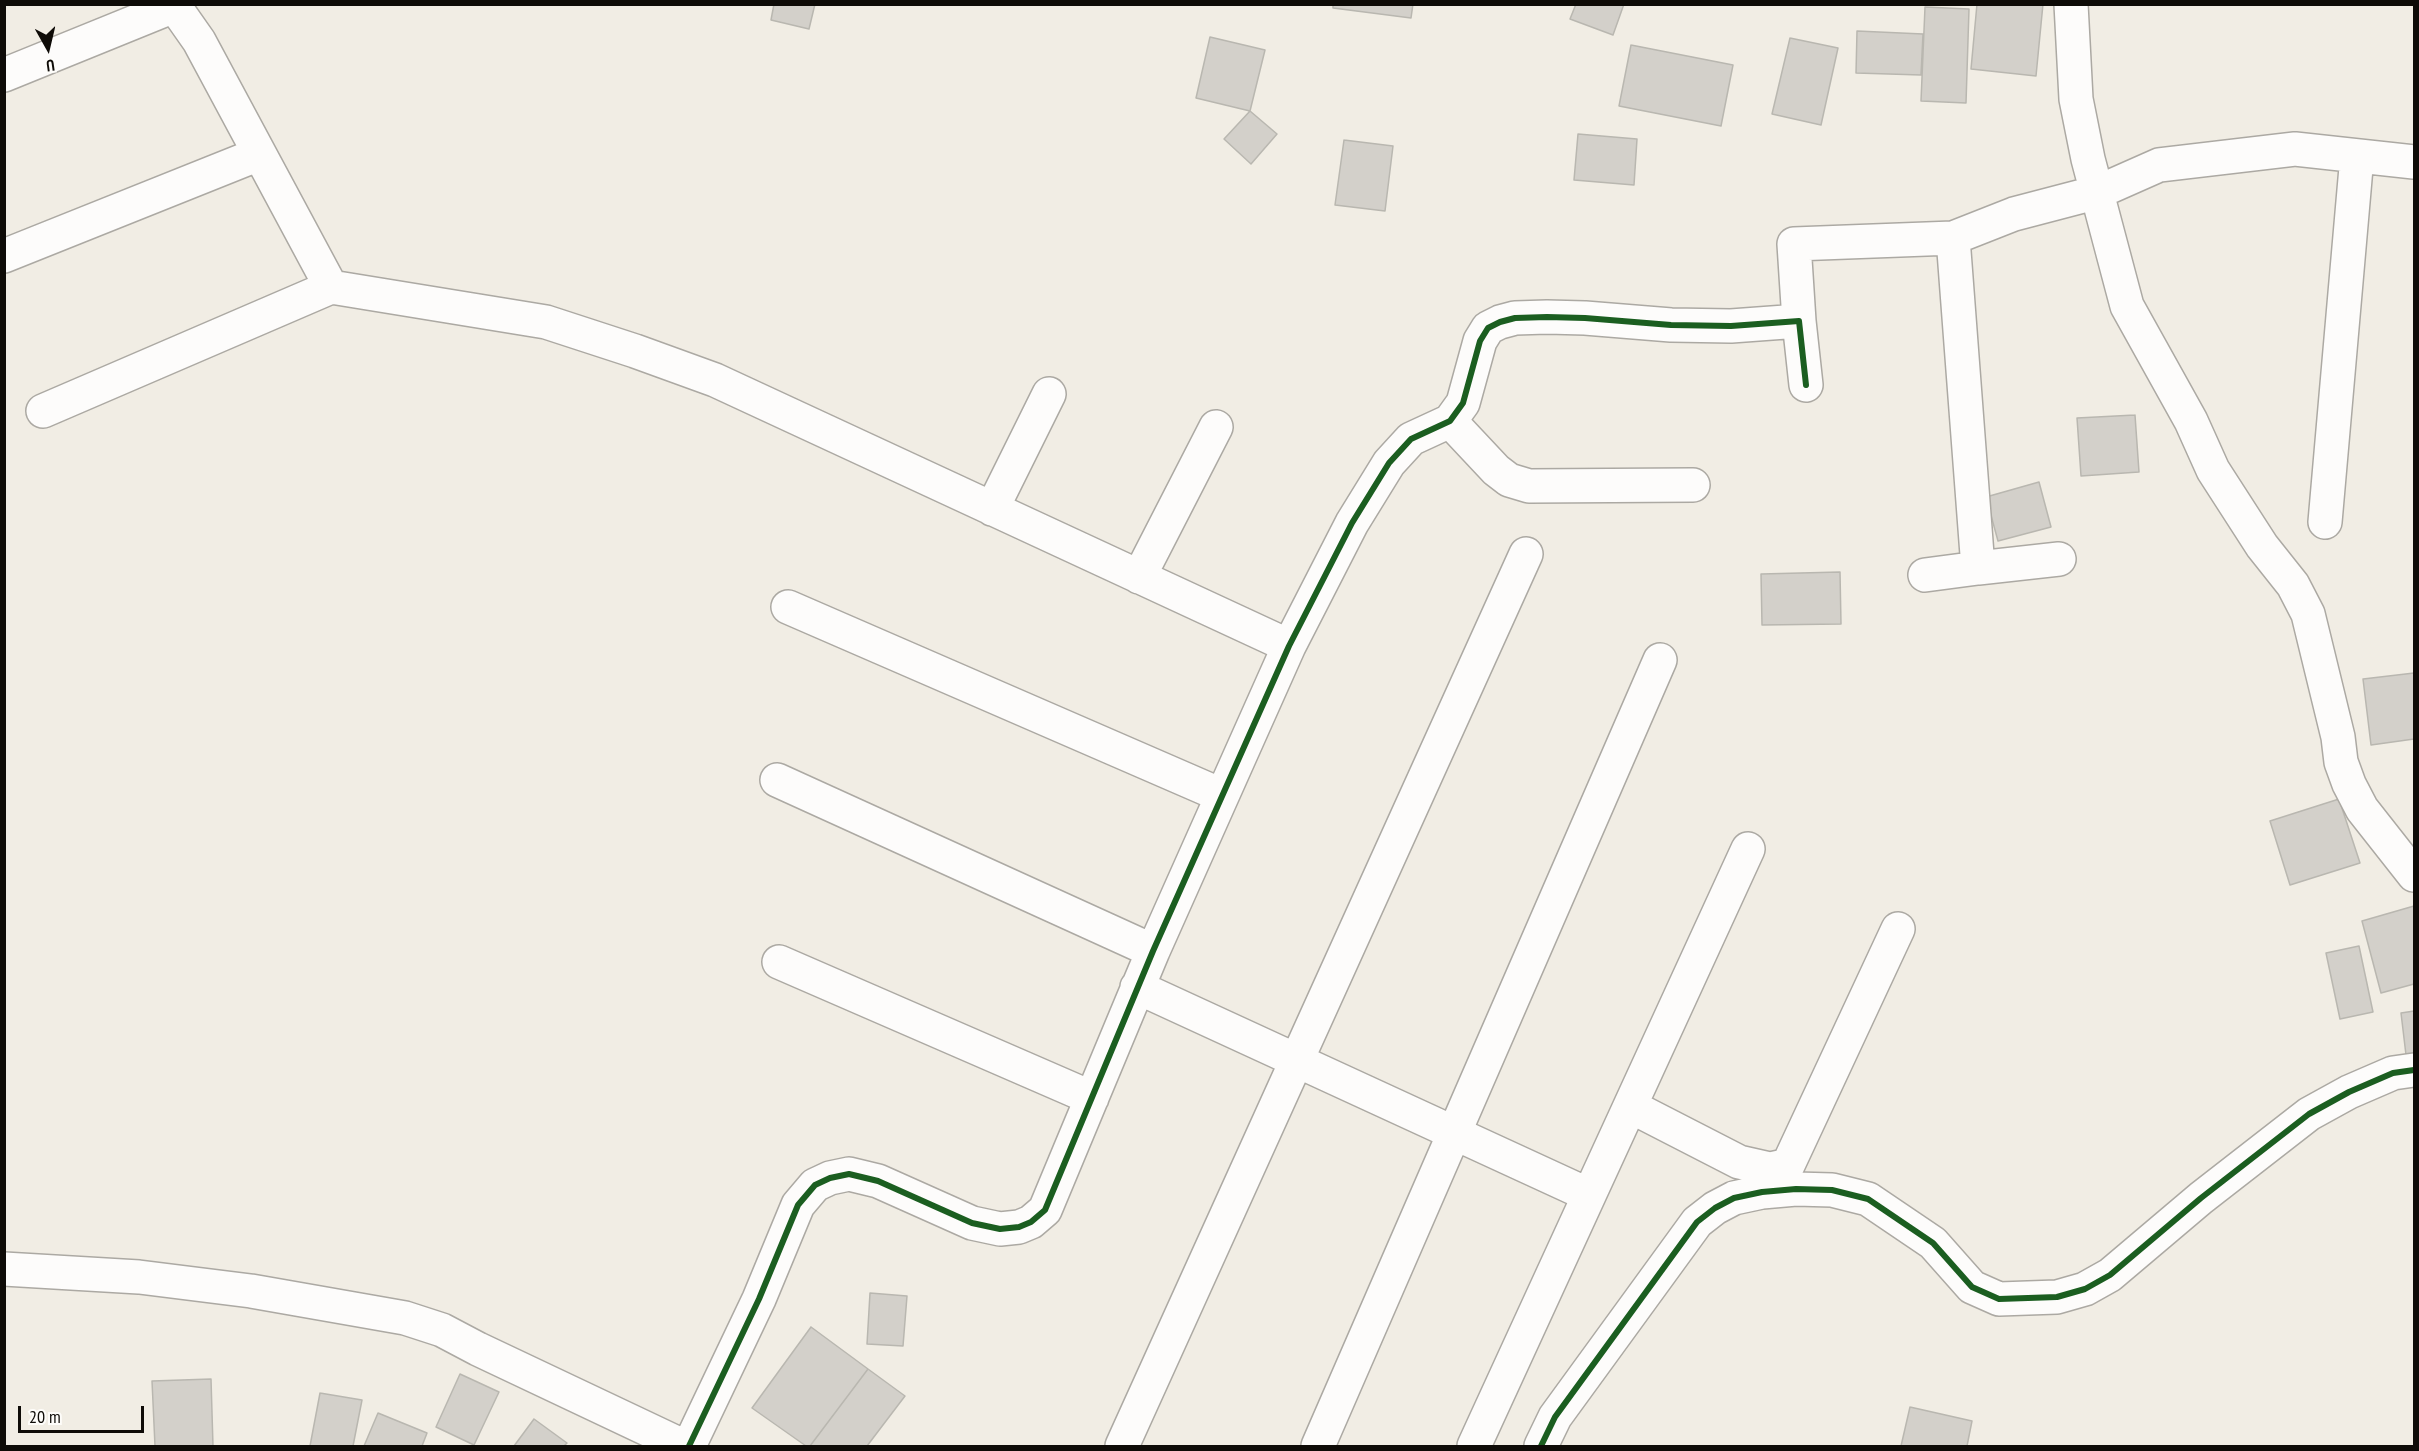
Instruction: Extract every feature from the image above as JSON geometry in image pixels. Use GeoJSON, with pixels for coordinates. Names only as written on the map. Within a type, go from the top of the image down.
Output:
{"type":"FeatureCollection","features":[{"type":"Feature","properties":{"kind":"street"},"geometry":{"type":"LineString","coordinates":[[2071,4],[2076,99],[2088,159],[2127,306],[2191,420],[2213,470],[2262,546],[2293,585],[2308,614],[2338,737],[2341,762],[2349,784],[2362,809],[2415,875]]}},
{"type":"Feature","properties":{"kind":"street"},"geometry":{"type":"LineString","coordinates":[[4,75],[173,5],[199,41],[331,287]]}},
{"type":"Feature","properties":{"kind":"street"},"geometry":{"type":"LineString","coordinates":[[1806,386],[1794,244],[1953,238],[2014,214],[2098,192],[2159,165],[2295,149],[2415,162]]}},
{"type":"Feature","properties":{"kind":"street"},"geometry":{"type":"LineString","coordinates":[[4,256],[259,154]]}},
{"type":"Feature","properties":{"kind":"street"},"geometry":{"type":"LineString","coordinates":[[2325,522],[2357,156]]}},
{"type":"Feature","properties":{"kind":"street"},"geometry":{"type":"LineString","coordinates":[[1953,238],[1978,568]]}},
{"type":"Feature","properties":{"kind":"street"},"geometry":{"type":"LineString","coordinates":[[43,411],[331,287],[546,322],[715,380],[1289,646]]}},
{"type":"Feature","properties":{"kind":"street"},"geometry":{"type":"LineString","coordinates":[[689,1446],[759,1299],[798,1205],[815,1185],[830,1178],[849,1174],[878,1181],[972,1223],[1000,1229],[1019,1227],[1031,1222],[1045,1210],[1137,987],[1289,646],[1352,524],[1389,463],[1411,439],[1450,421],[1463,403],[1480,341],[1488,328],[1515,318],[1585,318],[1671,325],[1731,326],[1799,321]]}},
{"type":"Feature","properties":{"kind":"street"},"geometry":{"type":"LineString","coordinates":[[992,509],[1049,394]]}},
{"type":"Feature","properties":{"kind":"street"},"geometry":{"type":"LineString","coordinates":[[1450,421],[1496,470],[1509,480],[1529,486],[1693,485]]}},
{"type":"Feature","properties":{"kind":"street"},"geometry":{"type":"LineString","coordinates":[[1139,577],[1216,427]]}},
{"type":"Feature","properties":{"kind":"street"},"geometry":{"type":"LineString","coordinates":[[1122,1446],[1526,554]]}},
{"type":"Feature","properties":{"kind":"street"},"geometry":{"type":"LineString","coordinates":[[1925,574],[2059,558]]}},
{"type":"Feature","properties":{"kind":"street"},"geometry":{"type":"LineString","coordinates":[[788,607],[1221,795]]}},
{"type":"Feature","properties":{"kind":"street"},"geometry":{"type":"LineString","coordinates":[[1317,1446],[1660,660]]}},
{"type":"Feature","properties":{"kind":"street"},"geometry":{"type":"LineString","coordinates":[[777,780],[1153,951]]}},
{"type":"Feature","properties":{"kind":"street"},"geometry":{"type":"LineString","coordinates":[[1474,1446],[1748,849]]}},
{"type":"Feature","properties":{"kind":"street"},"geometry":{"type":"LineString","coordinates":[[1630,1106],[1738,1162],[1770,1169],[1788,1165],[1898,929]]}},
{"type":"Feature","properties":{"kind":"street"},"geometry":{"type":"LineString","coordinates":[[779,962],[1092,1098]]}},
{"type":"Feature","properties":{"kind":"street"},"geometry":{"type":"LineString","coordinates":[[1137,987],[1589,1195]]}},
{"type":"Feature","properties":{"kind":"street"},"geometry":{"type":"LineString","coordinates":[[1541,1446],[1555,1417],[1698,1222],[1715,1208],[1734,1198],[1762,1192],[1796,1189],[1832,1190],[1868,1199],[1933,1243],[1972,1287],[1999,1299],[2057,1297],[2085,1289],[2110,1275],[2202,1198],[2309,1114],[2349,1092],[2393,1073],[2415,1070]]}},
{"type":"Feature","properties":{"kind":"street"},"geometry":{"type":"LineString","coordinates":[[4,1269],[139,1277],[251,1291],[405,1318],[442,1330],[683,1446]]}},
{"type":"Feature","properties":{"kind":"building"},"geometry":{"type":"Polygon","coordinates":[[[774,4],[815,4],[809,29],[771,20],[774,4]]]}},
{"type":"Feature","properties":{"kind":"building"},"geometry":{"type":"Polygon","coordinates":[[[1333,4],[1413,4],[1411,18],[1333,8],[1333,4]]]}},
{"type":"Feature","properties":{"kind":"building"},"geometry":{"type":"Polygon","coordinates":[[[1576,4],[1624,4],[1613,35],[1570,19],[1576,4]]]}},
{"type":"Feature","properties":{"kind":"building"},"geometry":{"type":"Polygon","coordinates":[[[1977,4],[2043,4],[2036,76],[1971,69],[1977,4]]]}},
{"type":"Feature","properties":{"kind":"building"},"geometry":{"type":"Polygon","coordinates":[[[1925,7],[1969,9],[1966,103],[1921,101],[1925,7]]]}},
{"type":"Feature","properties":{"kind":"building"},"geometry":{"type":"Polygon","coordinates":[[[1857,31],[1923,34],[1921,75],[1856,73],[1857,31]]]}},
{"type":"Feature","properties":{"kind":"building"},"geometry":{"type":"Polygon","coordinates":[[[1210,37],[1265,50],[1250,111],[1196,98],[1210,37]]]}},
{"type":"Feature","properties":{"kind":"building"},"geometry":{"type":"Polygon","coordinates":[[[1790,38],[1838,48],[1821,125],[1772,114],[1790,38]]]}},
{"type":"Feature","properties":{"kind":"building"},"geometry":{"type":"Polygon","coordinates":[[[1631,45],[1733,65],[1721,126],[1619,106],[1631,45]]]}},
{"type":"Feature","properties":{"kind":"building"},"geometry":{"type":"Polygon","coordinates":[[[1250,111],[1277,134],[1251,164],[1224,139],[1250,111]]]}},
{"type":"Feature","properties":{"kind":"building"},"geometry":{"type":"Polygon","coordinates":[[[1578,134],[1637,139],[1634,185],[1574,180],[1578,134]]]}},
{"type":"Feature","properties":{"kind":"building"},"geometry":{"type":"Polygon","coordinates":[[[1344,140],[1393,146],[1385,211],[1335,205],[1344,140]]]}},
{"type":"Feature","properties":{"kind":"building"},"geometry":{"type":"Polygon","coordinates":[[[2135,415],[2139,472],[2081,476],[2077,418],[2135,415]]]}},
{"type":"Feature","properties":{"kind":"building"},"geometry":{"type":"Polygon","coordinates":[[[2039,482],[2051,527],[1998,541],[1986,497],[2039,482]]]}},
{"type":"Feature","properties":{"kind":"building"},"geometry":{"type":"Polygon","coordinates":[[[1840,572],[1841,624],[1762,625],[1761,574],[1840,572]]]}},
{"type":"Feature","properties":{"kind":"building"},"geometry":{"type":"Polygon","coordinates":[[[2414,673],[2414,739],[2371,745],[2363,679],[2414,673]]]}},
{"type":"Feature","properties":{"kind":"building"},"geometry":{"type":"Polygon","coordinates":[[[2339,799],[2360,863],[2290,885],[2270,821],[2339,799]]]}},
{"type":"Feature","properties":{"kind":"building"},"geometry":{"type":"Polygon","coordinates":[[[2414,906],[2414,984],[2381,993],[2362,921],[2414,906]]]}},
{"type":"Feature","properties":{"kind":"building"},"geometry":{"type":"Polygon","coordinates":[[[2359,946],[2373,1012],[2340,1019],[2326,953],[2359,946]]]}},
{"type":"Feature","properties":{"kind":"building"},"geometry":{"type":"Polygon","coordinates":[[[2414,1011],[2414,1054],[2406,1055],[2401,1013],[2414,1011]]]}},
{"type":"Feature","properties":{"kind":"building"},"geometry":{"type":"Polygon","coordinates":[[[870,1293],[907,1296],[903,1346],[867,1344],[870,1293]]]}},
{"type":"Feature","properties":{"kind":"building"},"geometry":{"type":"Polygon","coordinates":[[[811,1327],[868,1369],[810,1446],[806,1446],[752,1408],[811,1327]]]}},
{"type":"Feature","properties":{"kind":"building"},"geometry":{"type":"Polygon","coordinates":[[[868,1369],[905,1396],[867,1446],[810,1446],[868,1369]]]}},
{"type":"Feature","properties":{"kind":"building"},"geometry":{"type":"Polygon","coordinates":[[[460,1374],[499,1392],[474,1445],[436,1427],[460,1374]]]}},
{"type":"Feature","properties":{"kind":"building"},"geometry":{"type":"Polygon","coordinates":[[[211,1379],[213,1446],[155,1446],[152,1381],[211,1379]]]}},
{"type":"Feature","properties":{"kind":"building"},"geometry":{"type":"Polygon","coordinates":[[[320,1393],[362,1400],[353,1446],[310,1446],[320,1393]]]}},
{"type":"Feature","properties":{"kind":"building"},"geometry":{"type":"Polygon","coordinates":[[[1910,1407],[1972,1421],[1967,1446],[1901,1446],[1910,1407]]]}},
{"type":"Feature","properties":{"kind":"building"},"geometry":{"type":"Polygon","coordinates":[[[378,1413],[427,1433],[422,1446],[364,1446],[378,1413]]]}},
{"type":"Feature","properties":{"kind":"building"},"geometry":{"type":"Polygon","coordinates":[[[534,1419],[567,1443],[564,1446],[514,1446],[534,1419]]]}},
{"type":"Feature","properties":{"kind":"cycle path"},"geometry":{"type":"LineString","coordinates":[[689,1446],[759,1299],[798,1205],[815,1185],[830,1178],[849,1174],[878,1181],[972,1223],[1000,1229],[1019,1227],[1031,1222],[1045,1210],[1153,951],[1289,646],[1352,523],[1389,463],[1411,439],[1450,421],[1463,403],[1480,341],[1488,328],[1515,318],[1547,317],[1671,325],[1731,326],[1799,321],[1806,385]]}},
{"type":"Feature","properties":{"kind":"cycle path"},"geometry":{"type":"LineString","coordinates":[[1541,1446],[1555,1417],[1697,1222],[1715,1208],[1734,1198],[1762,1192],[1796,1189],[1832,1190],[1868,1199],[1933,1243],[1972,1287],[1999,1299],[2057,1297],[2085,1289],[2110,1275],[2201,1198],[2309,1114],[2349,1092],[2393,1073],[2414,1070]]}}]}
